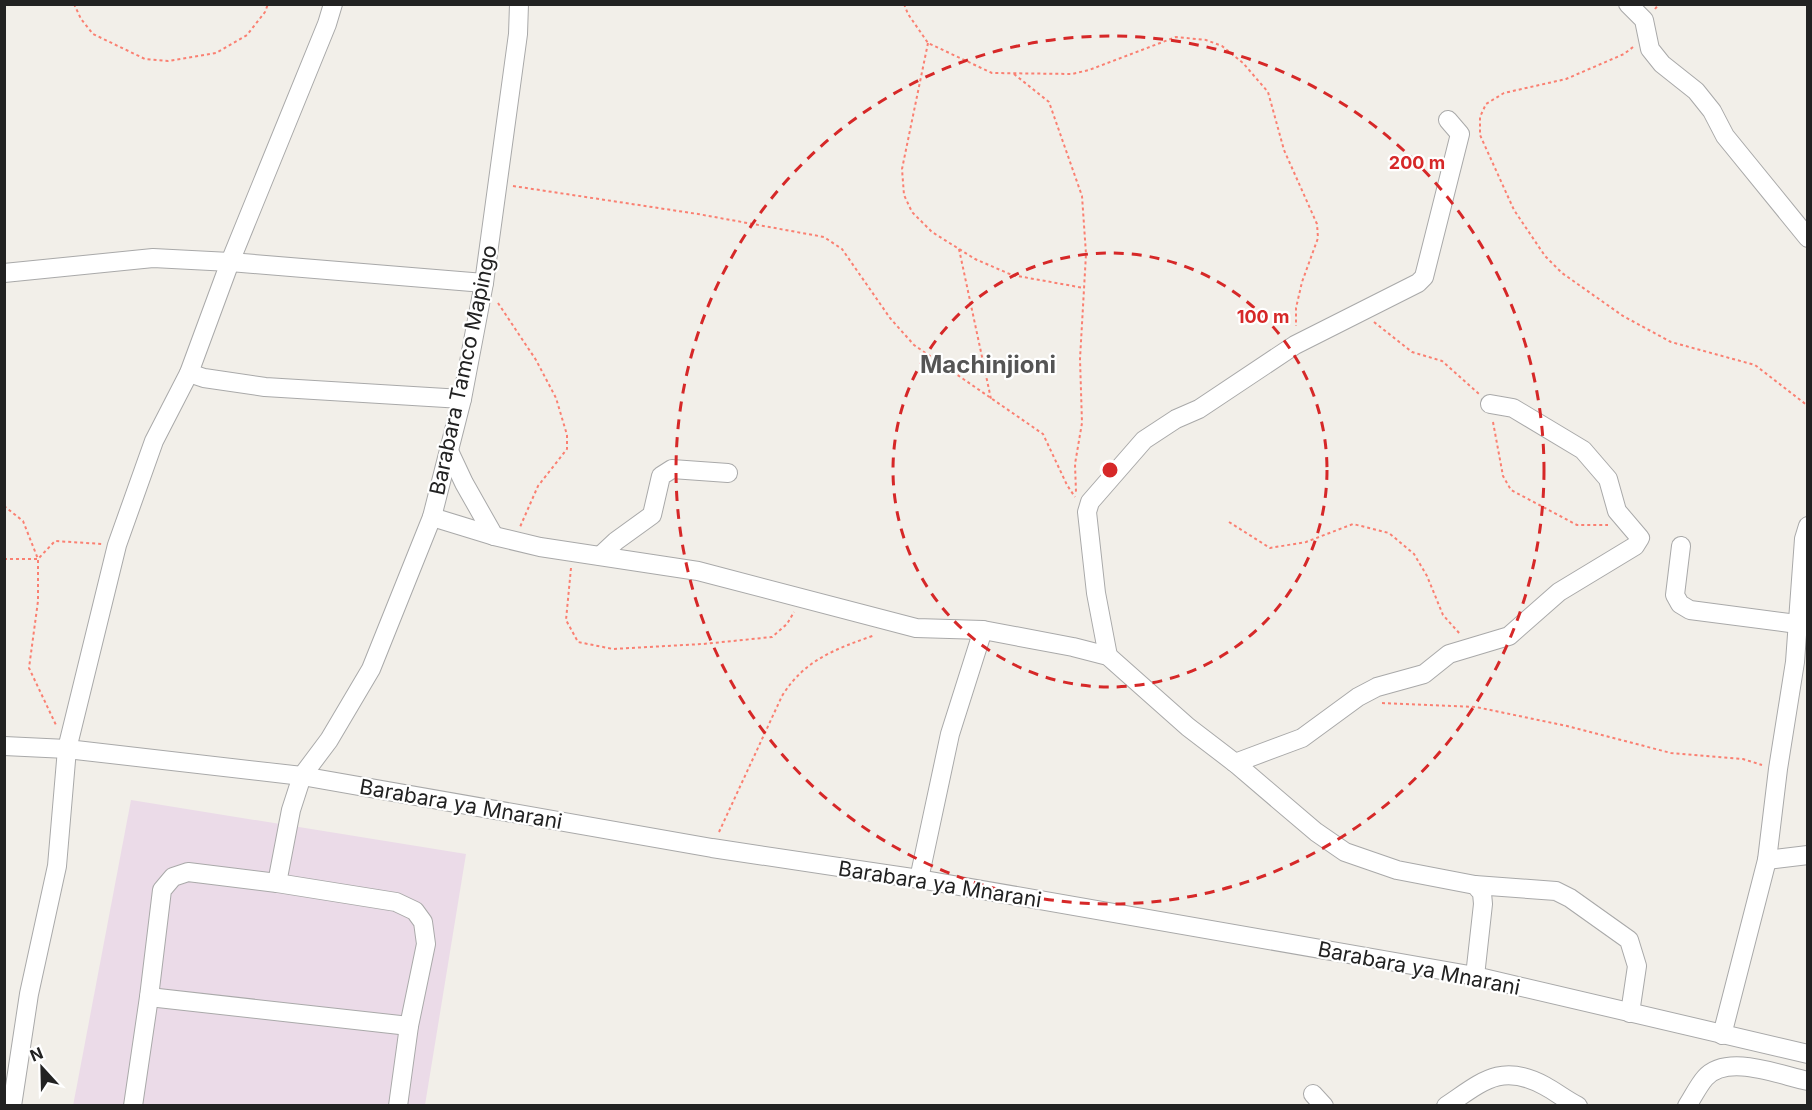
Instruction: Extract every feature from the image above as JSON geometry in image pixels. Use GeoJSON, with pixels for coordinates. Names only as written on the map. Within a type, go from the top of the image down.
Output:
{"type":"FeatureCollection","features":[{"type":"Feature","properties":{"kind":"street"},"geometry":{"type":"LineString","coordinates":[[12,1106],[29,994],[57,866],[67,749],[117,545],[154,441],[189,373],[230,262],[327,24],[333,4]]}},
{"type":"Feature","properties":{"kind":"street","name":"Barabara Tamco Mapingo"},"geometry":{"type":"LineString","coordinates":[[277,883],[291,810],[302,776],[329,740],[370,669],[432,518],[462,399],[484,283],[518,34],[519,4]]}},
{"type":"Feature","properties":{"kind":"street"},"geometry":{"type":"LineString","coordinates":[[1629,4],[1644,20],[1650,49],[1662,64],[1696,91],[1712,111],[1725,136],[1808,238]]}},
{"type":"Feature","properties":{"kind":"street"},"geometry":{"type":"LineString","coordinates":[[1108,656],[1095,582],[1087,512],[1090,502],[1144,441],[1176,419],[1199,409],[1295,345],[1418,283],[1424,277],[1460,134],[1448,120]]}},
{"type":"Feature","properties":{"kind":"street"},"geometry":{"type":"LineString","coordinates":[[4,273],[153,258],[230,262],[484,283]]}},
{"type":"Feature","properties":{"kind":"street"},"geometry":{"type":"LineString","coordinates":[[189,373],[204,378],[265,387],[462,399]]}},
{"type":"Feature","properties":{"kind":"street"},"geometry":{"type":"LineString","coordinates":[[1235,762],[1302,738],[1358,697],[1377,687],[1424,674],[1449,654],[1509,636],[1559,592],[1635,546],[1640,538],[1617,511],[1608,479],[1583,450],[1513,408],[1490,404]]}},
{"type":"Feature","properties":{"kind":"street"},"geometry":{"type":"LineString","coordinates":[[449,451],[494,536]]}},
{"type":"Feature","properties":{"kind":"street"},"geometry":{"type":"LineString","coordinates":[[600,556],[616,541],[652,515],[661,476],[672,469],[728,473]]}},
{"type":"Feature","properties":{"kind":"street"},"geometry":{"type":"LineString","coordinates":[[432,518],[514,541],[698,571],[916,628],[983,630],[1108,656],[1316,832],[1345,852],[1397,870],[1475,885],[1556,891],[1570,898],[1629,940],[1637,966],[1630,1013]]}},
{"type":"Feature","properties":{"kind":"street"},"geometry":{"type":"LineString","coordinates":[[1722,1035],[1767,860],[1778,769],[1795,662],[1806,535]]}},
{"type":"Feature","properties":{"kind":"street"},"geometry":{"type":"LineString","coordinates":[[1681,546],[1675,595],[1680,604],[1690,610],[1797,624]]}},
{"type":"Feature","properties":{"kind":"street"},"geometry":{"type":"LineString","coordinates":[[920,879],[950,734],[983,630]]}},
{"type":"Feature","properties":{"kind":"street","name":"Barabara ya Mnarani"},"geometry":{"type":"LineString","coordinates":[[4,746],[67,749],[302,776],[712,848],[920,879],[1475,976],[1808,1054]]}},
{"type":"Feature","properties":{"kind":"street"},"geometry":{"type":"LineString","coordinates":[[1767,860],[1808,855]]}},
{"type":"Feature","properties":{"kind":"street"},"geometry":{"type":"LineString","coordinates":[[133,1106],[162,890],[173,877],[188,872],[277,883],[396,903],[415,911],[423,922],[426,944],[409,1026],[398,1106]]}},
{"type":"Feature","properties":{"kind":"street"},"geometry":{"type":"LineString","coordinates":[[1475,885],[1482,893],[1483,904],[1475,976]]}},
{"type":"Feature","properties":{"kind":"street"},"geometry":{"type":"LineString","coordinates":[[149,997],[409,1026]]}},
{"type":"Feature","properties":{"kind":"street"},"geometry":{"type":"LineString","coordinates":[[1686,1106],[1706,1077],[1720,1068],[1738,1065],[1808,1081]]}},
{"type":"Feature","properties":{"kind":"street"},"geometry":{"type":"LineString","coordinates":[[1446,1106],[1492,1076],[1515,1075],[1544,1085],[1578,1106]]}},
{"type":"Feature","properties":{"kind":"path"},"geometry":{"type":"LineString","coordinates":[[74,4],[81,19],[93,34],[145,59],[168,62],[216,53],[247,35],[265,12],[268,4]]}},
{"type":"Feature","properties":{"kind":"path"},"geometry":{"type":"LineString","coordinates":[[904,4],[908,14],[928,43],[992,73],[1072,74],[1089,70],[1176,37],[1206,40],[1222,46],[1243,63],[1268,92],[1284,150],[1317,224],[1318,238],[1302,282],[1296,308],[1295,345]]}},
{"type":"Feature","properties":{"kind":"path"},"geometry":{"type":"LineString","coordinates":[[1646,37],[1624,54],[1566,79],[1504,93],[1486,104],[1480,117],[1480,135],[1514,210],[1545,256],[1562,273],[1623,316],[1671,342],[1755,365],[1808,406]]}},
{"type":"Feature","properties":{"kind":"path"},"geometry":{"type":"LineString","coordinates":[[928,43],[902,170],[904,195],[912,212],[932,232],[975,259],[1012,275],[1084,288]]}},
{"type":"Feature","properties":{"kind":"path"},"geometry":{"type":"LineString","coordinates":[[499,183],[698,214],[824,237],[842,249],[890,318],[914,345],[1043,434],[1067,485],[1077,499],[1075,464],[1082,423],[1080,359],[1086,254],[1082,196],[1049,102],[1014,74]]}},
{"type":"Feature","properties":{"kind":"path"},"geometry":{"type":"LineString","coordinates":[[959,249],[991,400]]}},
{"type":"Feature","properties":{"kind":"path"},"geometry":{"type":"LineString","coordinates":[[484,283],[536,360],[556,398],[567,435],[567,449],[538,486],[514,541]]}},
{"type":"Feature","properties":{"kind":"path"},"geometry":{"type":"LineString","coordinates":[[1364,311],[1412,352],[1442,361],[1490,404],[1503,476],[1511,490],[1577,525],[1630,525]]}},
{"type":"Feature","properties":{"kind":"path"},"geometry":{"type":"LineString","coordinates":[[4,506],[23,521],[38,559],[38,602],[29,668],[67,749]]}},
{"type":"Feature","properties":{"kind":"path"},"geometry":{"type":"LineString","coordinates":[[1229,522],[1270,548],[1306,542],[1353,524],[1389,533],[1414,554],[1427,576],[1443,615],[1459,633],[1477,646]]}},
{"type":"Feature","properties":{"kind":"path"},"geometry":{"type":"LineString","coordinates":[[4,559],[38,559],[55,541],[117,545]]}},
{"type":"Feature","properties":{"kind":"path"},"geometry":{"type":"LineString","coordinates":[[572,552],[566,620],[578,642],[613,649],[772,637],[787,624],[802,600]]}},
{"type":"Feature","properties":{"kind":"path"},"geometry":{"type":"LineString","coordinates":[[712,848],[782,696],[793,678],[811,663],[847,645],[881,633]]}},
{"type":"Feature","properties":{"kind":"path"},"geometry":{"type":"LineString","coordinates":[[1358,697],[1386,704],[1476,707],[1567,726],[1671,753],[1743,759],[1778,769]]}},
{"type":"Feature","properties":{"kind":"shaded area"},"geometry":{"type":"Polygon","coordinates":[[[131,800],[466,854],[425,1105],[73,1106],[131,800]]]}},
{"type":"Feature","properties":{"kind":"district","name":"Machinjioni"},"geometry":{"type":"Point","coordinates":[988,364]}}]}
